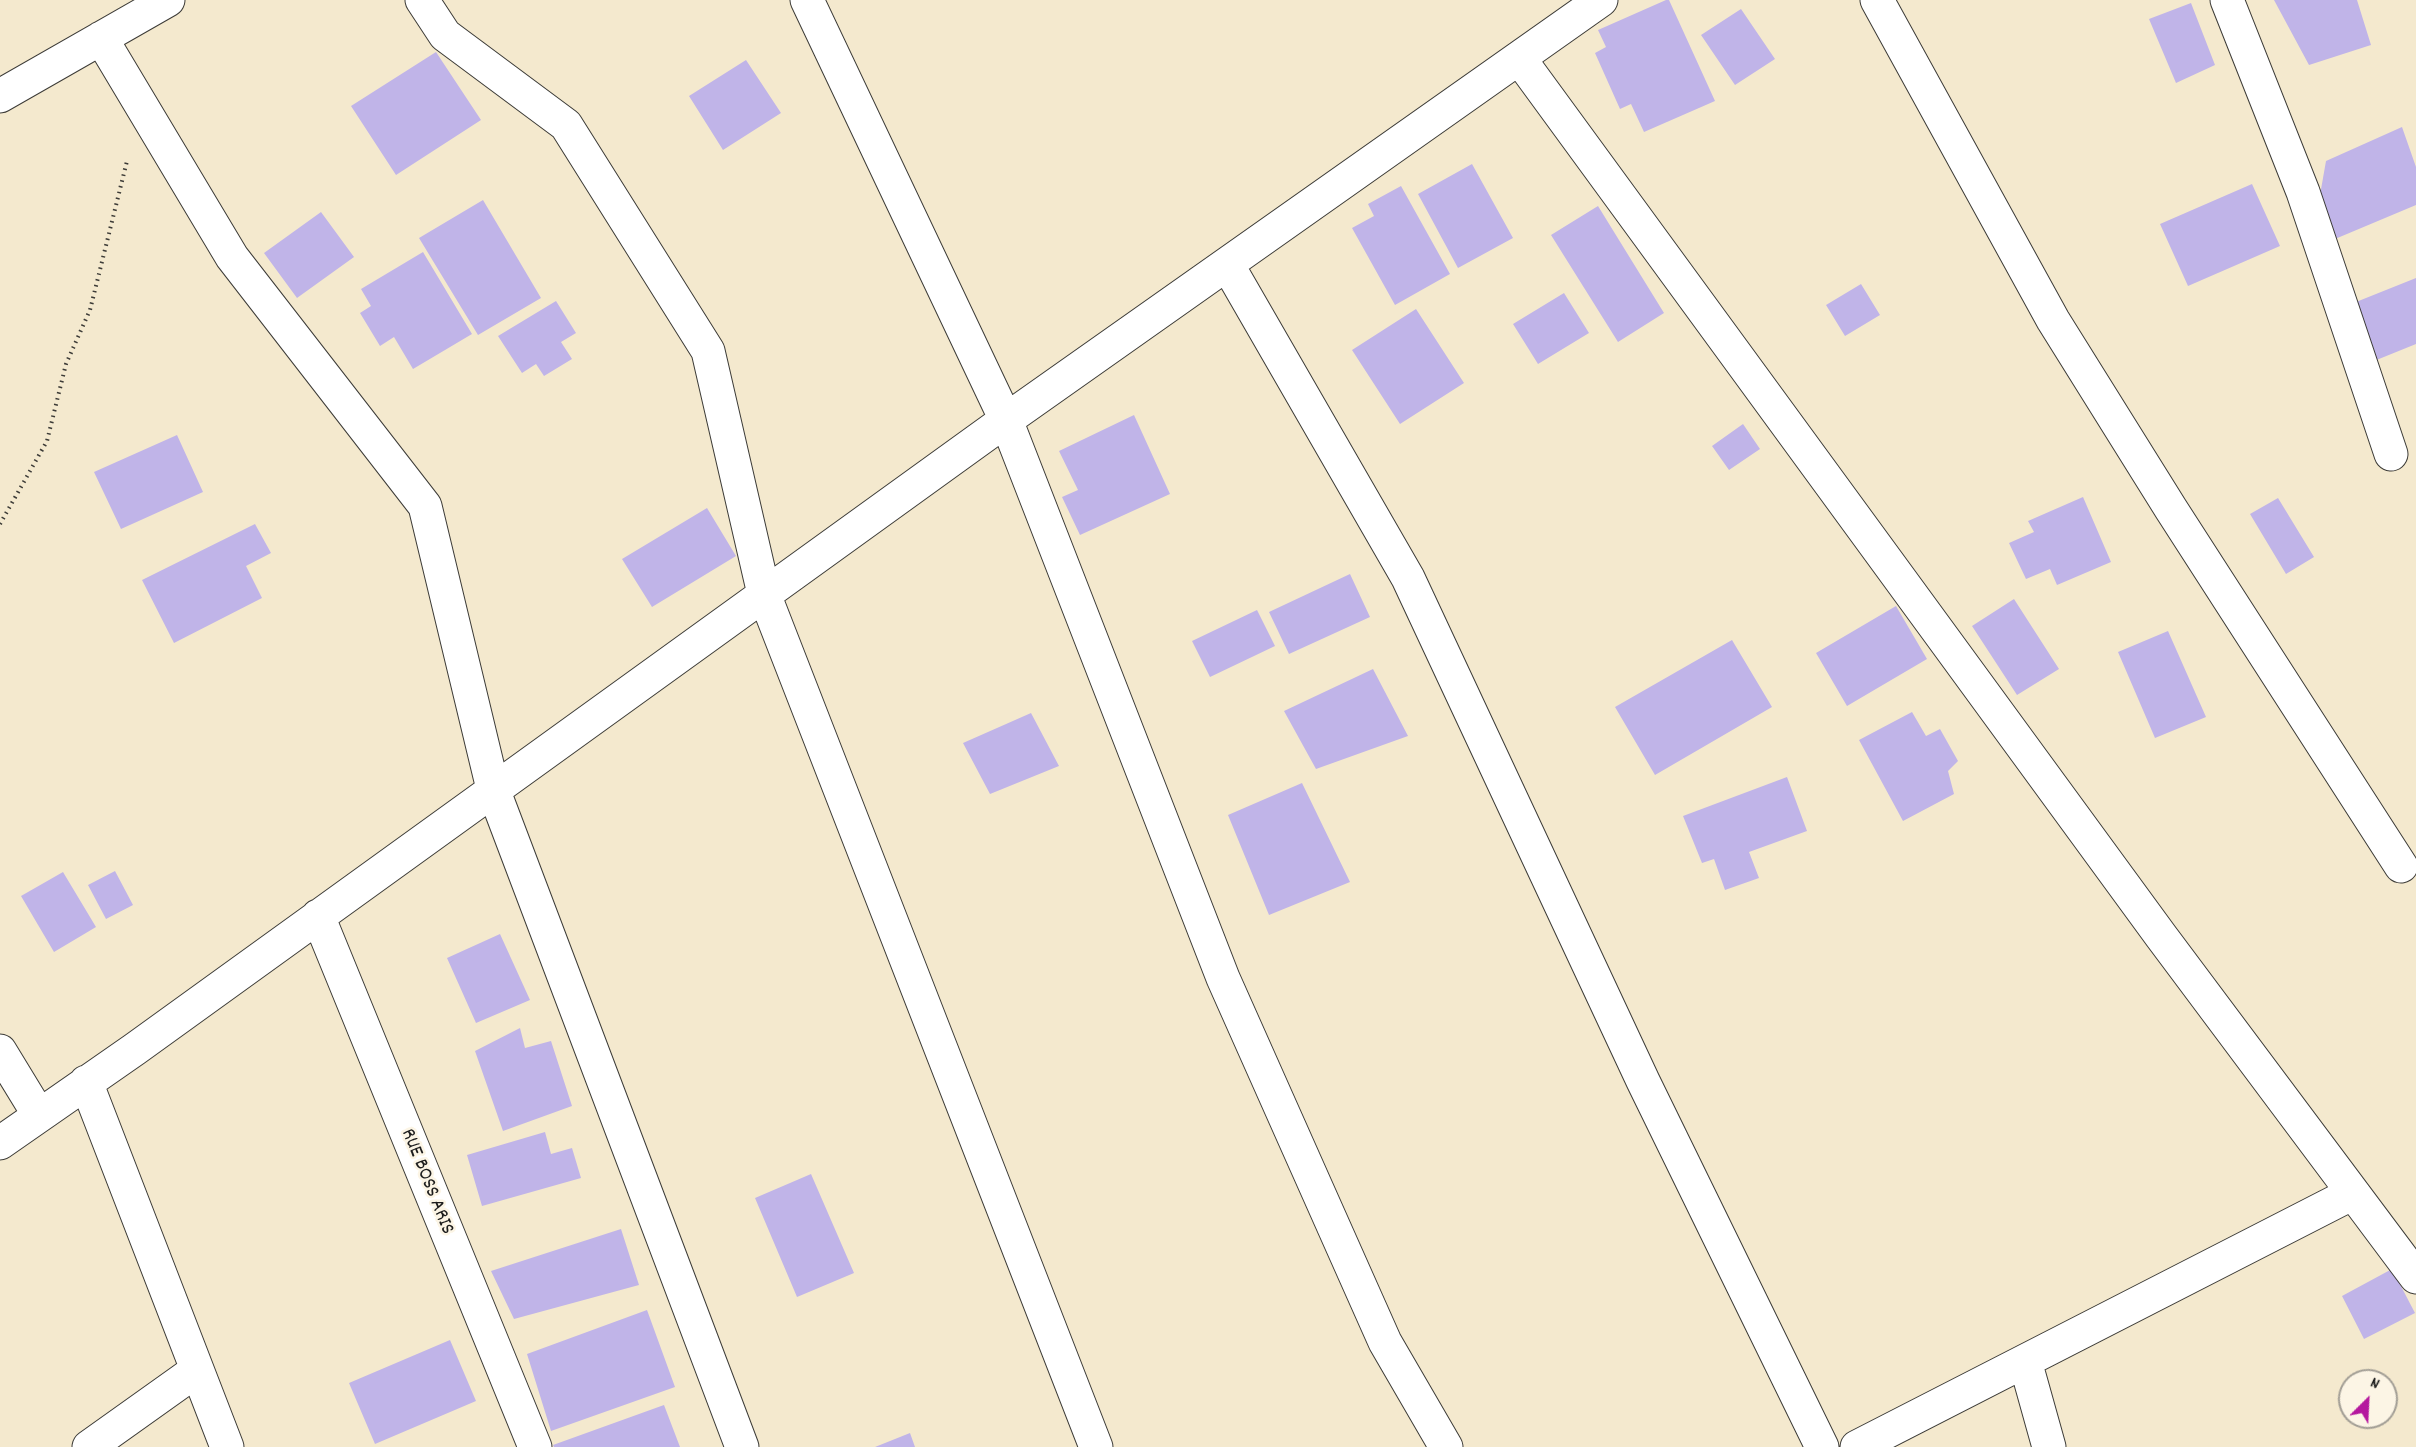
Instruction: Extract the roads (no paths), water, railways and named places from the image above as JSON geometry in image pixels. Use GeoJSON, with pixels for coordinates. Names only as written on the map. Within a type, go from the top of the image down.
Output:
{"type":"FeatureCollection","features":[{"type":"Feature","properties":{"kind":"street"},"geometry":{"type":"LineString","coordinates":[[0,96],[168,0]]}},
{"type":"Feature","properties":{"kind":"street"},"geometry":{"type":"LineString","coordinates":[[422,0],[445,35],[567,125],[708,351],[765,594],[1096,1447]]}},
{"type":"Feature","properties":{"kind":"street"},"geometry":{"type":"LineString","coordinates":[[807,0],[1006,420],[1223,978],[1385,1342],[1446,1447]]}},
{"type":"Feature","properties":{"kind":"street"},"geometry":{"type":"LineString","coordinates":[[0,1143],[1006,420],[1519,58],[1565,10],[1601,0]]}},
{"type":"Feature","properties":{"kind":"street"},"geometry":{"type":"LineString","coordinates":[[1877,0],[2053,320],[2177,519],[2401,866]]}},
{"type":"Feature","properties":{"kind":"street"},"geometry":{"type":"LineString","coordinates":[[2227,0],[2303,192],[2391,454]]}},
{"type":"Feature","properties":{"kind":"street"},"geometry":{"type":"LineString","coordinates":[[100,38],[232,256],[425,506],[493,789],[742,1447]]}},
{"type":"Feature","properties":{"kind":"street"},"geometry":{"type":"LineString","coordinates":[[1519,58],[2168,945],[2416,1277]]}},
{"type":"Feature","properties":{"kind":"street"},"geometry":{"type":"LineString","coordinates":[[1227,264],[1408,579],[1643,1081],[1822,1447]]}},
{"type":"Feature","properties":{"kind":"street","name":"RUE BOSS ARIS"},"geometry":{"type":"LineString","coordinates":[[318,916],[535,1447]]}},
{"type":"Feature","properties":{"kind":"street"},"geometry":{"type":"LineString","coordinates":[[0,1051],[39,1115]]}},
{"type":"Feature","properties":{"kind":"street"},"geometry":{"type":"LineString","coordinates":[[86,1082],[227,1447]]}},
{"type":"Feature","properties":{"kind":"street"},"geometry":{"type":"LineString","coordinates":[[1857,1447],[2353,1193]]}},
{"type":"Feature","properties":{"kind":"street"},"geometry":{"type":"LineString","coordinates":[[2025,1361],[2049,1447]]}},
{"type":"Feature","properties":{"kind":"street"},"geometry":{"type":"LineString","coordinates":[[89,1447],[197,1370]]}}]}
